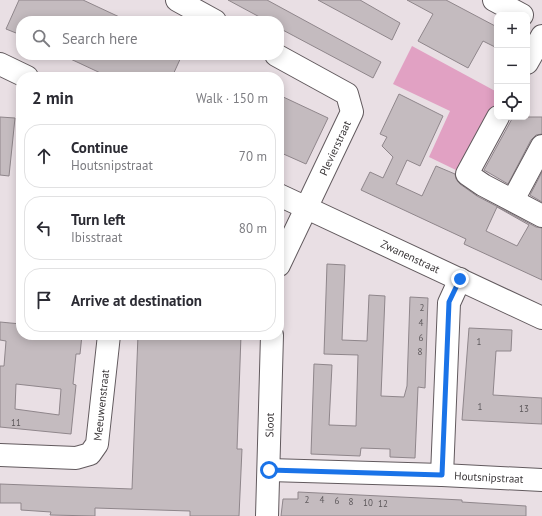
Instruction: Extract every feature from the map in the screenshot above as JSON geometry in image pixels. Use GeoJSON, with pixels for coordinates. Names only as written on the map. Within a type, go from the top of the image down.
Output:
{"type":"FeatureCollection","features":[{"type":"Feature","properties":{"kind":"street"},"geometry":{"type":"LineString","coordinates":[[177,0],[206,16]]}},
{"type":"Feature","properties":{"kind":"street"},"geometry":{"type":"LineString","coordinates":[[494,0],[516,12]]}},
{"type":"Feature","properties":{"kind":"street"},"geometry":{"type":"LineString","coordinates":[[530,20],[542,26]]}},
{"type":"Feature","properties":{"kind":"street"},"geometry":{"type":"LineString","coordinates":[[530,58],[542,36]]}},
{"type":"Feature","properties":{"kind":"street","name":"Plevierstraat"},"geometry":{"type":"LineString","coordinates":[[284,59],[347,94],[352,112],[306,208]]}},
{"type":"Feature","properties":{"kind":"street"},"geometry":{"type":"LineString","coordinates":[[0,64],[17,72]]}},
{"type":"Feature","properties":{"kind":"street"},"geometry":{"type":"LineString","coordinates":[[496,120],[467,174],[483,185],[542,216]]}},
{"type":"Feature","properties":{"kind":"street"},"geometry":{"type":"LineString","coordinates":[[513,200],[542,146]]}},
{"type":"Feature","properties":{"kind":"street","name":"Zwanenstraat"},"geometry":{"type":"LineString","coordinates":[[284,197],[542,318]]}},
{"type":"Feature","properties":{"kind":"street"},"geometry":{"type":"LineString","coordinates":[[284,254],[306,208]]}},
{"type":"Feature","properties":{"kind":"street"},"geometry":{"type":"LineString","coordinates":[[442,475],[449,302],[460,279]]}},
{"type":"Feature","properties":{"kind":"street","name":"Meeuwenstraat"},"geometry":{"type":"LineString","coordinates":[[0,455],[76,458],[90,454],[97,444],[107,340]]}},
{"type":"Feature","properties":{"kind":"street","name":"Sloot"},"geometry":{"type":"LineString","coordinates":[[266,516],[269,470],[272,340]]}},
{"type":"Feature","properties":{"kind":"street","name":"Houtsnipstraat"},"geometry":{"type":"LineString","coordinates":[[269,470],[442,475],[542,480]]}},
{"type":"Feature","properties":{"kind":"shaded area"},"geometry":{"type":"Polygon","coordinates":[[[412,46],[494,90],[494,111],[460,172],[429,157],[450,111],[393,84],[412,46]]]}},
{"type":"Feature","properties":{"kind":"building"},"geometry":{"type":"Polygon","coordinates":[[[19,0],[83,0],[117,16],[16,16],[16,33],[6,29],[19,0]]]}},
{"type":"Feature","properties":{"kind":"building"},"geometry":{"type":"Polygon","coordinates":[[[228,0],[267,0],[381,62],[373,78],[284,31],[284,16],[258,16],[228,0]]]}},
{"type":"Feature","properties":{"kind":"building"},"geometry":{"type":"Polygon","coordinates":[[[318,0],[360,0],[400,23],[392,40],[318,0]]]}},
{"type":"Feature","properties":{"kind":"building"},"geometry":{"type":"Polygon","coordinates":[[[407,0],[446,0],[494,25],[494,46],[483,41],[468,68],[418,41],[433,14],[407,0]]]}},
{"type":"Feature","properties":{"kind":"building"},"geometry":{"type":"Polygon","coordinates":[[[73,60],[180,60],[174,72],[98,72],[73,60]]]}},
{"type":"Feature","properties":{"kind":"building"},"geometry":{"type":"Polygon","coordinates":[[[399,94],[443,116],[420,166],[407,160],[396,184],[422,196],[436,166],[455,174],[456,179],[460,184],[477,196],[536,227],[542,228],[542,280],[464,244],[466,239],[361,190],[370,172],[383,178],[393,157],[382,146],[387,137],[380,134],[399,94]],[[497,207],[486,231],[517,246],[529,225],[497,207]]]}},
{"type":"Feature","properties":{"kind":"building"},"geometry":{"type":"Polygon","coordinates":[[[284,97],[328,118],[306,164],[284,154],[284,97]]]}},
{"type":"Feature","properties":{"kind":"building"},"geometry":{"type":"Polygon","coordinates":[[[0,117],[15,118],[9,176],[0,175],[0,117]]]}},
{"type":"Feature","properties":{"kind":"building"},"geometry":{"type":"Polygon","coordinates":[[[530,117],[542,117],[542,134],[536,135],[531,140],[508,184],[484,170],[511,120],[530,120],[530,117]]]}},
{"type":"Feature","properties":{"kind":"building"},"geometry":{"type":"Polygon","coordinates":[[[542,172],[542,202],[530,195],[542,172]]]}},
{"type":"Feature","properties":{"kind":"building"},"geometry":{"type":"Polygon","coordinates":[[[327,264],[345,265],[342,340],[367,341],[369,295],[385,296],[381,396],[404,397],[407,386],[410,297],[428,298],[425,388],[418,387],[415,458],[390,457],[390,449],[361,448],[360,456],[311,454],[314,364],[332,365],[329,425],[356,426],[358,355],[324,354],[327,264]]]}},
{"type":"Feature","properties":{"kind":"building"},"geometry":{"type":"Polygon","coordinates":[[[0,322],[16,324],[16,340],[81,340],[80,354],[76,354],[73,384],[76,385],[71,434],[0,427],[0,366],[4,366],[6,341],[0,340],[0,322]],[[16,384],[15,409],[59,415],[61,389],[16,384]]]}},
{"type":"Feature","properties":{"kind":"building"},"geometry":{"type":"Polygon","coordinates":[[[469,328],[512,330],[511,351],[496,351],[493,395],[542,398],[542,424],[462,420],[469,328]]]}},
{"type":"Feature","properties":{"kind":"building"},"geometry":{"type":"Polygon","coordinates":[[[138,340],[241,340],[237,449],[242,449],[239,516],[190,516],[190,511],[95,508],[95,516],[50,515],[51,512],[21,510],[21,503],[0,503],[0,484],[132,489],[138,340]]]}},
{"type":"Feature","properties":{"kind":"building"},"geometry":{"type":"Polygon","coordinates":[[[298,492],[462,500],[462,502],[526,506],[526,516],[281,516],[283,499],[298,499],[298,492]]]}},
{"type":"Feature","properties":{"kind":"route"},"geometry":{"type":"LineString","coordinates":[[269,470],[442,475],[449,302],[460,279]]}}]}
